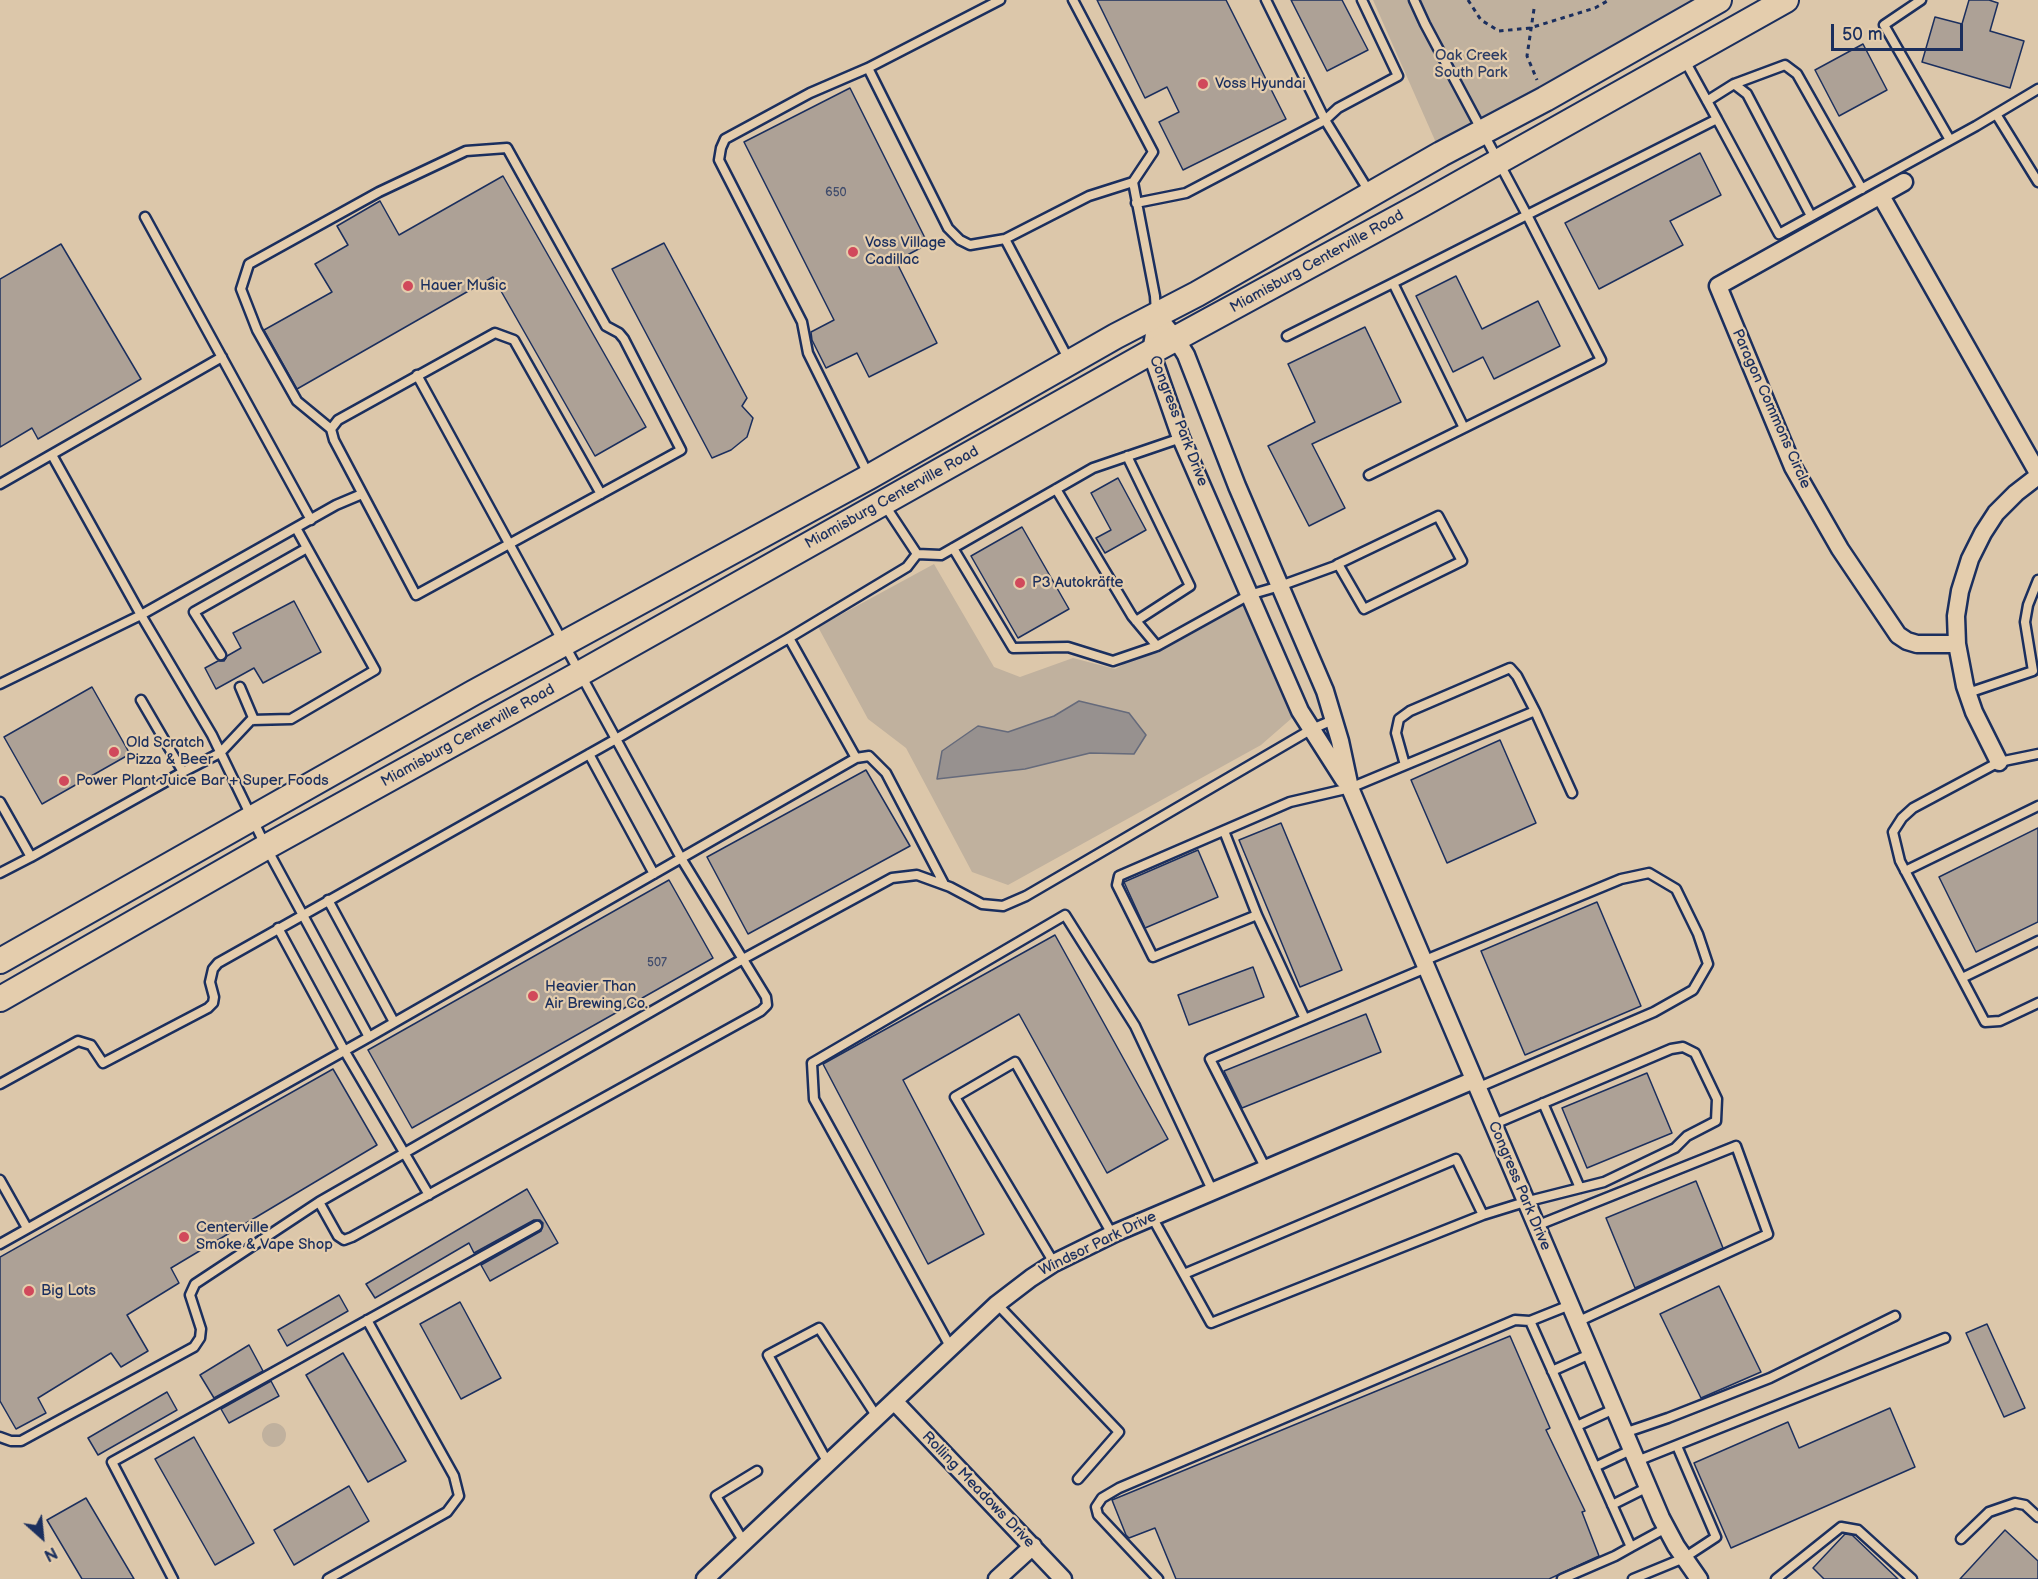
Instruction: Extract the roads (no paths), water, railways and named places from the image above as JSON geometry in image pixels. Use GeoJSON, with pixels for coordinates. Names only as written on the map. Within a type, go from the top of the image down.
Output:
{"type":"FeatureCollection","features":[{"type":"Feature","properties":{"kind":"main road","name":"Miamisburg Centerville Road"},"geometry":{"type":"LineString","coordinates":[[0,962],[473,693],[869,477],[1116,336],[1157,316],[1441,154],[1545,99],[1719,0]]}},
{"type":"Feature","properties":{"kind":"main road","name":"Miamisburg Centerville Road"},"geometry":{"type":"LineString","coordinates":[[0,999],[266,847],[1786,0]]}},
{"type":"Feature","properties":{"kind":"main road"},"geometry":{"type":"LineString","coordinates":[[1667,30],[1683,58]]}},
{"type":"Feature","properties":{"kind":"main road"},"geometry":{"type":"LineString","coordinates":[[869,477],[883,504]]}},
{"type":"Feature","properties":{"kind":"street","name":"Paragon Commons Circle"},"geometry":{"type":"LineString","coordinates":[[1904,182],[1718,286],[1793,467],[1840,549],[1898,635],[1917,644],[1957,644]]}},
{"type":"Feature","properties":{"kind":"street"},"geometry":{"type":"LineString","coordinates":[[1881,196],[2038,475],[1996,513],[1983,533],[1970,559],[1960,591],[1956,616],[1957,644],[1968,693],[1974,712],[1999,762]]}},
{"type":"Feature","properties":{"kind":"street","name":"Congress Park Drive"},"geometry":{"type":"LineString","coordinates":[[1157,316],[1186,355],[1237,486],[1325,691],[1350,788],[1576,1322],[1666,1528],[1699,1579]]}},
{"type":"Feature","properties":{"kind":"street","name":"Congress Park Drive"},"geometry":{"type":"LineString","coordinates":[[1157,316],[1151,352],[1181,438],[1300,711],[1350,788]]}},
{"type":"Feature","properties":{"kind":"street","name":"Windsor Park Drive"},"geometry":{"type":"LineString","coordinates":[[705,1579],[997,1304],[1054,1263],[1152,1217],[1476,1084]]}},
{"type":"Feature","properties":{"kind":"street","name":"Rolling Meadows Drive"},"geometry":{"type":"LineString","coordinates":[[894,1401],[1063,1579]]}},
{"type":"Feature","properties":{"kind":"street"},"geometry":{"type":"LineString","coordinates":[[997,1579],[1033,1546]]}},
{"type":"Feature","properties":{"kind":"lane"},"geometry":{"type":"LineString","coordinates":[[869,477],[808,353],[802,322],[719,159],[721,148],[725,139],[810,93],[868,68],[1000,0]]}},
{"type":"Feature","properties":{"kind":"lane"},"geometry":{"type":"LineString","coordinates":[[868,68],[948,228],[960,240],[970,245],[1005,239],[1089,196],[1133,182],[1153,152],[1073,0]]}},
{"type":"Feature","properties":{"kind":"lane"},"geometry":{"type":"LineString","coordinates":[[1266,0],[1325,120],[1370,194]]}},
{"type":"Feature","properties":{"kind":"lane"},"geometry":{"type":"LineString","coordinates":[[1136,203],[1186,193],[1325,120],[1338,108],[1398,76],[1362,0]]}},
{"type":"Feature","properties":{"kind":"lane"},"geometry":{"type":"LineString","coordinates":[[1369,475],[1601,360],[1414,0]]}},
{"type":"Feature","properties":{"kind":"lane"},"geometry":{"type":"LineString","coordinates":[[1921,0],[1884,25],[1950,141]]}},
{"type":"Feature","properties":{"kind":"lane"},"geometry":{"type":"LineString","coordinates":[[1683,58],[1779,234],[1950,141],[2038,88]]}},
{"type":"Feature","properties":{"kind":"lane"},"geometry":{"type":"LineString","coordinates":[[1707,101],[1734,84],[1785,65],[1797,74],[1862,189]]}},
{"type":"Feature","properties":{"kind":"lane"},"geometry":{"type":"LineString","coordinates":[[1734,84],[1747,94],[1811,216]]}},
{"type":"Feature","properties":{"kind":"lane"},"geometry":{"type":"LineString","coordinates":[[1996,114],[2038,182]]}},
{"type":"Feature","properties":{"kind":"lane"},"geometry":{"type":"LineString","coordinates":[[1287,336],[1717,119]]}},
{"type":"Feature","properties":{"kind":"lane"},"geometry":{"type":"LineString","coordinates":[[507,148],[606,326],[619,333],[624,339],[681,450],[601,494],[416,595],[362,494],[331,429],[297,401],[256,330],[241,289],[249,264],[379,192],[466,151],[507,148]]}},
{"type":"Feature","properties":{"kind":"lane"},"geometry":{"type":"LineString","coordinates":[[1133,182],[1157,316]]}},
{"type":"Feature","properties":{"kind":"lane"},"geometry":{"type":"LineString","coordinates":[[145,217],[311,520]]}},
{"type":"Feature","properties":{"kind":"lane"},"geometry":{"type":"LineString","coordinates":[[1005,239],[1070,362]]}},
{"type":"Feature","properties":{"kind":"lane"},"geometry":{"type":"LineString","coordinates":[[1393,283],[1464,428]]}},
{"type":"Feature","properties":{"kind":"lane"},"geometry":{"type":"LineString","coordinates":[[331,429],[338,420],[495,333],[514,340],[601,494]]}},
{"type":"Feature","properties":{"kind":"lane"},"geometry":{"type":"LineString","coordinates":[[0,484],[222,357]]}},
{"type":"Feature","properties":{"kind":"lane"},"geometry":{"type":"LineString","coordinates":[[319,1202],[338,1236],[344,1240],[761,1011],[766,1005],[766,997],[681,858],[417,375]]}},
{"type":"Feature","properties":{"kind":"lane"},"geometry":{"type":"LineString","coordinates":[[916,554],[941,555],[1093,468],[1181,438]]}},
{"type":"Feature","properties":{"kind":"lane"},"geometry":{"type":"LineString","coordinates":[[52,455],[220,753],[266,847],[369,1037]]}},
{"type":"Feature","properties":{"kind":"lane"},"geometry":{"type":"LineString","coordinates":[[1127,456],[1190,586],[1136,621]]}},
{"type":"Feature","properties":{"kind":"lane"},"geometry":{"type":"LineString","coordinates":[[1056,489],[1136,621],[1157,646]]}},
{"type":"Feature","properties":{"kind":"lane"},"geometry":{"type":"LineString","coordinates":[[0,684],[141,615],[296,528],[362,494]]}},
{"type":"Feature","properties":{"kind":"lane"},"geometry":{"type":"LineString","coordinates":[[883,504],[916,554]]}},
{"type":"Feature","properties":{"kind":"lane"},"geometry":{"type":"LineString","coordinates":[[953,548],[1013,648],[1068,647],[1113,661],[1157,646],[1249,595],[1338,564],[1438,516],[1462,561],[1364,609],[1338,564]]}},
{"type":"Feature","properties":{"kind":"lane"},"geometry":{"type":"LineString","coordinates":[[0,873],[220,753],[251,720],[291,719],[375,670],[296,528]]}},
{"type":"Feature","properties":{"kind":"lane"},"geometry":{"type":"LineString","coordinates":[[220,655],[194,612],[307,548]]}},
{"type":"Feature","properties":{"kind":"lane"},"geometry":{"type":"LineString","coordinates":[[0,1084],[78,1041],[91,1045],[103,1063],[208,1008],[214,997],[210,982],[213,969],[218,963],[616,739],[789,638],[907,567],[916,554]]}},
{"type":"Feature","properties":{"kind":"lane"},"geometry":{"type":"LineString","coordinates":[[1968,693],[2033,671],[2025,622],[2028,605],[2038,580]]}},
{"type":"Feature","properties":{"kind":"lane"},"geometry":{"type":"LineString","coordinates":[[789,638],[856,758]]}},
{"type":"Feature","properties":{"kind":"lane"},"geometry":{"type":"LineString","coordinates":[[1405,765],[1396,733],[1399,718],[1410,711],[1510,668],[1518,676],[1572,793]]}},
{"type":"Feature","properties":{"kind":"lane"},"geometry":{"type":"LineString","coordinates":[[240,687],[254,720]]}},
{"type":"Feature","properties":{"kind":"lane"},"geometry":{"type":"LineString","coordinates":[[141,700],[183,772]]}},
{"type":"Feature","properties":{"kind":"lane"},"geometry":{"type":"LineString","coordinates":[[1257,915],[1153,957],[1117,885],[1119,876],[1290,802],[1350,788],[1535,711]]}},
{"type":"Feature","properties":{"kind":"lane"},"geometry":{"type":"LineString","coordinates":[[0,1437],[11,1442],[21,1441],[194,1347],[200,1338],[201,1329],[190,1295],[195,1284],[319,1202],[743,959],[892,878],[917,875],[944,884],[982,904],[1003,906],[1026,896],[1312,729],[1334,720]]}},
{"type":"Feature","properties":{"kind":"lane"},"geometry":{"type":"LineString","coordinates":[[589,754],[654,874]]}},
{"type":"Feature","properties":{"kind":"lane"},"geometry":{"type":"LineString","coordinates":[[2038,754],[1999,762],[1913,808],[1902,818],[1893,832],[1900,861],[1985,1023],[2000,1021],[2038,1003]]}},
{"type":"Feature","properties":{"kind":"lane"},"geometry":{"type":"LineString","coordinates":[[0,1244],[369,1037],[856,758],[869,756],[886,773],[944,884]]}},
{"type":"Feature","properties":{"kind":"lane"},"geometry":{"type":"LineString","coordinates":[[0,802],[31,857]]}},
{"type":"Feature","properties":{"kind":"lane"},"geometry":{"type":"LineString","coordinates":[[1905,871],[2038,806]]}},
{"type":"Feature","properties":{"kind":"lane"},"geometry":{"type":"LineString","coordinates":[[1224,831],[1257,915],[1305,1018]]}},
{"type":"Feature","properties":{"kind":"lane"},"geometry":{"type":"LineString","coordinates":[[1266,1169],[1210,1059],[1621,879],[1649,873],[1676,890],[1698,934],[1708,964],[1693,990],[1654,1012],[1476,1084]]}},
{"type":"Feature","properties":{"kind":"lane"},"geometry":{"type":"LineString","coordinates":[[328,900],[394,1022]]}},
{"type":"Feature","properties":{"kind":"lane"},"geometry":{"type":"LineString","coordinates":[[951,1348],[814,1099],[812,1063],[822,1057],[1065,915],[1135,1026],[1213,1192]]}},
{"type":"Feature","properties":{"kind":"lane"},"geometry":{"type":"LineString","coordinates":[[278,928],[344,1050],[429,1195]]}},
{"type":"Feature","properties":{"kind":"lane"},"geometry":{"type":"LineString","coordinates":[[1962,978],[2038,941]]}},
{"type":"Feature","properties":{"kind":"lane"},"geometry":{"type":"LineString","coordinates":[[1152,1217],[1211,1323],[1483,1215],[1605,1182],[1675,1148],[1687,1136],[1716,1122],[1717,1100],[1695,1053],[1683,1047],[1671,1049],[1492,1125]]}},
{"type":"Feature","properties":{"kind":"lane"},"geometry":{"type":"LineString","coordinates":[[1054,1263],[955,1097],[1015,1062],[1112,1234]]}},
{"type":"Feature","properties":{"kind":"lane"},"geometry":{"type":"LineString","coordinates":[[1543,1103],[1580,1188]]}},
{"type":"Feature","properties":{"kind":"lane"},"geometry":{"type":"LineString","coordinates":[[1535,1226],[1736,1146],[1768,1234],[1576,1322]]}},
{"type":"Feature","properties":{"kind":"lane"},"geometry":{"type":"LineString","coordinates":[[1184,1274],[1456,1159],[1483,1215]]}},
{"type":"Feature","properties":{"kind":"lane"},"geometry":{"type":"LineString","coordinates":[[0,1179],[27,1228]]}},
{"type":"Feature","properties":{"kind":"lane"},"geometry":{"type":"LineString","coordinates":[[173,1579],[112,1462],[537,1226]]}},
{"type":"Feature","properties":{"kind":"lane"},"geometry":{"type":"LineString","coordinates":[[997,1304],[1119,1432],[1078,1479]]}},
{"type":"Feature","properties":{"kind":"lane"},"geometry":{"type":"LineString","coordinates":[[1158,1579],[1098,1515],[1096,1507],[1102,1498],[1119,1488],[1515,1320],[1530,1321],[1569,1305]]}},
{"type":"Feature","properties":{"kind":"lane"},"geometry":{"type":"LineString","coordinates":[[1624,1433],[1770,1378],[1896,1316]]}},
{"type":"Feature","properties":{"kind":"lane"},"geometry":{"type":"LineString","coordinates":[[328,1579],[343,1575],[447,1512],[459,1496],[454,1476],[367,1320]]}},
{"type":"Feature","properties":{"kind":"lane"},"geometry":{"type":"LineString","coordinates":[[1530,1321],[1630,1547]]}},
{"type":"Feature","properties":{"kind":"lane"},"geometry":{"type":"LineString","coordinates":[[828,1463],[768,1355],[819,1328],[877,1417]]}},
{"type":"Feature","properties":{"kind":"lane"},"geometry":{"type":"LineString","coordinates":[[1595,1467],[1634,1455],[1677,1446],[1945,1338]]}},
{"type":"Feature","properties":{"kind":"lane"},"geometry":{"type":"LineString","coordinates":[[1552,1371],[1590,1354]]}},
{"type":"Feature","properties":{"kind":"lane"},"geometry":{"type":"LineString","coordinates":[[1577,1426],[1614,1409]]}},
{"type":"Feature","properties":{"kind":"lane"},"geometry":{"type":"LineString","coordinates":[[1634,1579],[1684,1558],[1716,1537],[1677,1446]]}},
{"type":"Feature","properties":{"kind":"lane"},"geometry":{"type":"LineString","coordinates":[[744,1542],[716,1496],[757,1472]]}},
{"type":"Feature","properties":{"kind":"lane"},"geometry":{"type":"LineString","coordinates":[[1612,1505],[1648,1487]]}},
{"type":"Feature","properties":{"kind":"lane"},"geometry":{"type":"LineString","coordinates":[[1961,1539],[1989,1512],[2015,1503],[2025,1505],[2038,1517]]}},
{"type":"Feature","properties":{"kind":"lane"},"geometry":{"type":"LineString","coordinates":[[1777,1579],[1841,1527],[1858,1530],[1912,1579]]}},
{"type":"Feature","properties":{"kind":"lane"},"geometry":{"type":"LineString","coordinates":[[1562,1579],[1615,1556],[1666,1528]]}},
{"type":"Feature","properties":{"kind":"place","name":"Voss Hyundai"},"geometry":{"type":"Point","coordinates":[1203,84]}},
{"type":"Feature","properties":{"kind":"place","name":"Voss Village Cadillac"},"geometry":{"type":"Point","coordinates":[853,252]}},
{"type":"Feature","properties":{"kind":"place","name":"Hauer Music"},"geometry":{"type":"Point","coordinates":[408,286]}},
{"type":"Feature","properties":{"kind":"place","name":"P3 Autokräfte"},"geometry":{"type":"Point","coordinates":[1020,583]}},
{"type":"Feature","properties":{"kind":"place","name":"Old Scratch Pizza & Beer"},"geometry":{"type":"Point","coordinates":[114,752]}},
{"type":"Feature","properties":{"kind":"place","name":"Power Plant Juice Bar + Super Foods"},"geometry":{"type":"Point","coordinates":[64,781]}},
{"type":"Feature","properties":{"kind":"place","name":"Heavier Than Air Brewing Co."},"geometry":{"type":"Point","coordinates":[533,996]}},
{"type":"Feature","properties":{"kind":"place","name":"Centerville Smoke & Vape Shop"},"geometry":{"type":"Point","coordinates":[184,1237]}},
{"type":"Feature","properties":{"kind":"place","name":"Big Lots"},"geometry":{"type":"Point","coordinates":[29,1291]}},
{"type":"Feature","properties":{"kind":"park label","name":"Oak Creek South Park"},"geometry":{"type":"Point","coordinates":[1471,64]}}]}
